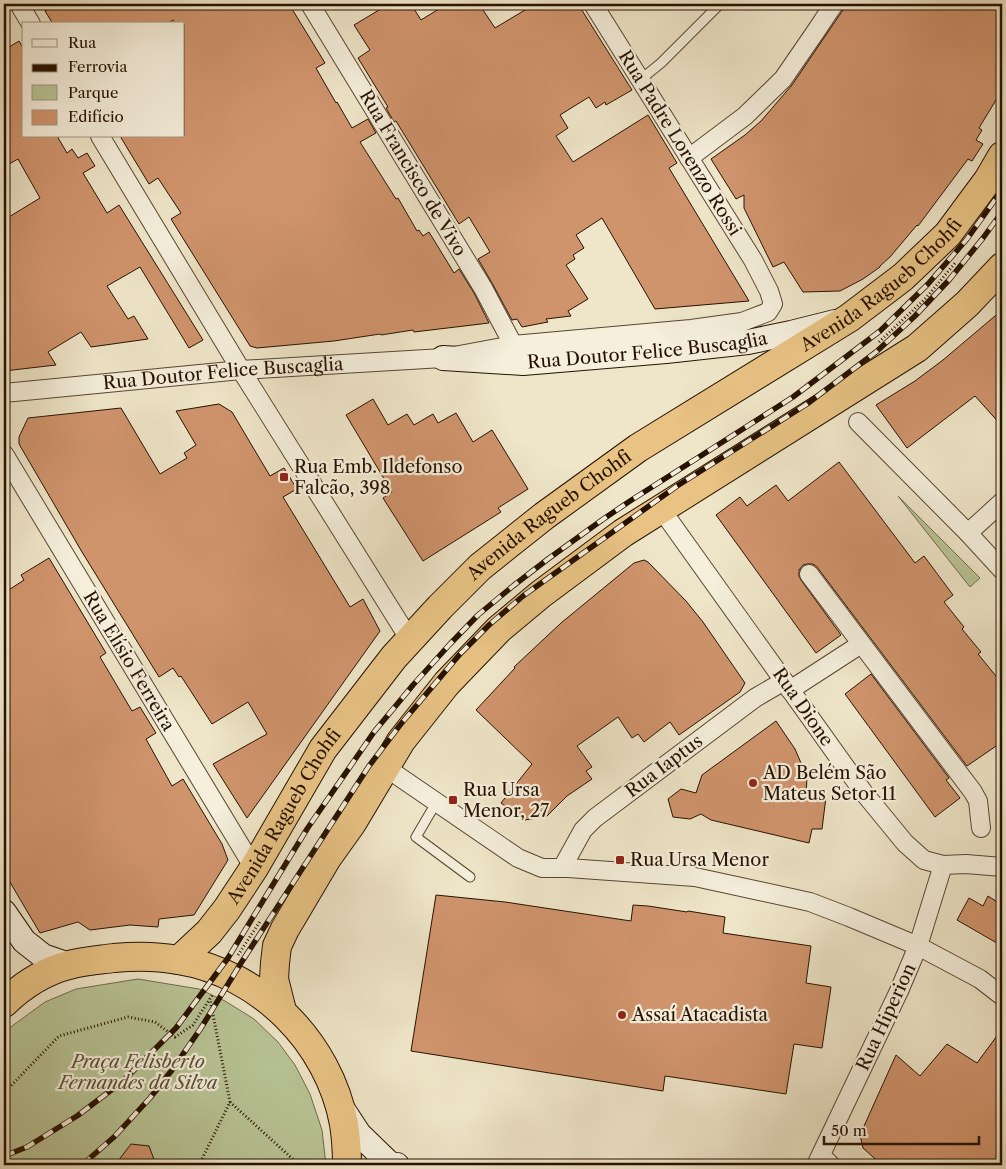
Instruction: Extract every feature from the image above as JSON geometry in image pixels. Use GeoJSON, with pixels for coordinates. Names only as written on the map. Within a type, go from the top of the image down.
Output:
{"type":"FeatureCollection","features":[{"type":"Feature","properties":{"kind":"highway","name":"Avenida Ragueb Chohfi"},"geometry":{"type":"LineString","coordinates":[[179,960],[209,932],[227,909],[254,868],[323,749],[394,657],[440,606],[480,567],[544,516],[638,448],[849,318],[903,277],[948,234],[988,180],[1002,156]]}},
{"type":"Feature","properties":{"kind":"highway"},"geometry":{"type":"LineString","coordinates":[[282,1011],[274,979],[277,946],[285,929],[401,741],[446,683],[499,629],[541,594],[623,533],[661,508],[917,348],[967,304],[1002,267]]}},
{"type":"Feature","properties":{"kind":"highway"},"geometry":{"type":"LineString","coordinates":[[4,1003],[39,977],[69,965],[138,956],[179,960],[207,967],[234,978],[259,993],[282,1011],[306,1038],[325,1068],[344,1124],[347,1165]]}},
{"type":"Feature","properties":{"kind":"street"},"geometry":{"type":"LineString","coordinates":[[19,4],[31,22]]}},
{"type":"Feature","properties":{"kind":"street","name":"Rua Francisco de Vivo"},"geometry":{"type":"LineString","coordinates":[[310,4],[484,288],[518,354]]}},
{"type":"Feature","properties":{"kind":"street","name":"Rua Padre Lorenzo Rossi"},"geometry":{"type":"LineString","coordinates":[[593,4],[753,260],[766,284]]}},
{"type":"Feature","properties":{"kind":"street"},"geometry":{"type":"LineString","coordinates":[[689,158],[745,116],[782,79],[834,4]]}},
{"type":"Feature","properties":{"kind":"street"},"geometry":{"type":"LineString","coordinates":[[101,138],[241,370],[410,640]]}},
{"type":"Feature","properties":{"kind":"street","name":"Rua Doutor Felice Buscaglia"},"geometry":{"type":"LineString","coordinates":[[518,354],[742,322],[768,312],[773,304],[766,284]]}},
{"type":"Feature","properties":{"kind":"street","name":"Rua Doutor Felice Buscaglia"},"geometry":{"type":"LineString","coordinates":[[4,393],[241,370],[518,354],[666,351],[748,342],[849,318]]}},
{"type":"Feature","properties":{"kind":"street"},"geometry":{"type":"LineString","coordinates":[[858,422],[1002,570]]}},
{"type":"Feature","properties":{"kind":"street","name":"Rua Elísio Ferreira"},"geometry":{"type":"LineString","coordinates":[[4,454],[254,868]]}},
{"type":"Feature","properties":{"kind":"street"},"geometry":{"type":"LineString","coordinates":[[968,533],[1002,502]]}},
{"type":"Feature","properties":{"kind":"street","name":"Rua Dione"},"geometry":{"type":"LineString","coordinates":[[661,508],[864,793],[905,843],[924,860],[943,865],[966,864],[1002,867]]}},
{"type":"Feature","properties":{"kind":"street"},"geometry":{"type":"LineString","coordinates":[[809,574],[973,792],[978,801],[980,828]]}},
{"type":"Feature","properties":{"kind":"street","name":"Rua Iaptus"},"geometry":{"type":"LineString","coordinates":[[562,868],[583,830],[595,818],[755,698],[787,685],[861,644]]}},
{"type":"Feature","properties":{"kind":"street"},"geometry":{"type":"LineString","coordinates":[[385,767],[518,858],[542,868],[695,877],[810,902],[918,946],[980,979],[1002,996]]}},
{"type":"Feature","properties":{"kind":"street","name":"Rua Hiperion"},"geometry":{"type":"LineString","coordinates":[[820,1158],[899,991],[918,946],[943,865]]}},
{"type":"Feature","properties":{"kind":"street"},"geometry":{"type":"LineString","coordinates":[[4,912],[24,941],[43,956],[69,965]]}},
{"type":"Feature","properties":{"kind":"street"},"geometry":{"type":"LineString","coordinates":[[338,1102],[359,1134],[390,1164],[397,1165]]}},
{"type":"Feature","properties":{"kind":"lane"},"geometry":{"type":"LineString","coordinates":[[640,80],[661,63],[720,4]]}},
{"type":"Feature","properties":{"kind":"lane"},"geometry":{"type":"LineString","coordinates":[[436,803],[416,837],[470,877]]}},
{"type":"Feature","properties":{"kind":"lane"},"geometry":{"type":"LineString","coordinates":[[820,1158],[837,1165]]}},
{"type":"Feature","properties":{"kind":"path"},"geometry":{"type":"LineString","coordinates":[[4,1093],[59,1036],[128,1017],[155,1022],[175,1037],[193,1025],[210,999],[230,1102],[296,1162]]}},
{"type":"Feature","properties":{"kind":"path"},"geometry":{"type":"LineString","coordinates":[[199,1165],[230,1102]]}},
{"type":"Feature","properties":{"kind":"path"},"geometry":{"type":"LineString","coordinates":[[283,1165],[296,1162],[324,1165]]}},
{"type":"Feature","properties":{"kind":"green space"},"geometry":{"type":"Polygon","coordinates":[[[898,496],[980,578],[970,587],[898,496]]]}},
{"type":"Feature","properties":{"kind":"green space","name":"Praça Felisberto Fernandes da Silva"},"geometry":{"type":"Polygon","coordinates":[[[138,979],[199,989],[225,1001],[254,1019],[278,1042],[295,1065],[310,1094],[322,1130],[326,1165],[4,1165],[4,1034],[45,1002],[76,989],[138,979]]]}},
{"type":"Feature","properties":{"kind":"building"},"geometry":{"type":"Polygon","coordinates":[[[57,4],[289,4],[325,63],[316,68],[352,128],[368,119],[376,133],[360,142],[396,199],[398,198],[417,231],[419,230],[423,236],[429,232],[454,273],[459,269],[489,323],[414,332],[413,330],[334,341],[257,348],[250,346],[171,219],[181,213],[158,178],[149,184],[121,138],[185,138],[185,22],[174,22],[173,20],[170,22],[52,22],[45,11],[57,4]]]}},
{"type":"Feature","properties":{"kind":"building"},"geometry":{"type":"Polygon","coordinates":[[[389,4],[411,4],[421,20],[447,4],[479,4],[495,28],[535,4],[578,4],[632,90],[606,105],[605,102],[596,108],[589,97],[560,115],[568,128],[556,136],[573,162],[648,115],[677,163],[669,168],[749,301],[655,309],[602,218],[576,235],[584,248],[573,255],[575,259],[566,265],[588,299],[568,311],[571,316],[546,319],[548,322],[522,327],[517,319],[512,320],[478,259],[490,252],[469,217],[459,224],[396,121],[394,122],[386,108],[388,107],[358,58],[370,50],[354,25],[389,4]]]}},
{"type":"Feature","properties":{"kind":"building"},"geometry":{"type":"Polygon","coordinates":[[[847,4],[1002,4],[1002,104],[996,100],[979,128],[982,130],[976,140],[983,144],[972,161],[968,159],[918,226],[880,267],[863,279],[840,291],[803,292],[784,262],[773,267],[744,208],[744,195],[736,199],[711,159],[761,121],[792,85],[847,4]]]}},
{"type":"Feature","properties":{"kind":"building"},"geometry":{"type":"Polygon","coordinates":[[[19,41],[22,46],[22,138],[58,138],[67,153],[72,149],[78,158],[87,153],[95,166],[83,173],[107,213],[119,205],[203,340],[189,348],[140,267],[107,286],[128,319],[134,316],[148,339],[91,347],[81,332],[48,352],[56,365],[4,371],[4,220],[40,198],[18,159],[4,167],[4,50],[19,41]]]}},
{"type":"Feature","properties":{"kind":"building"},"geometry":{"type":"Polygon","coordinates":[[[1002,310],[1002,426],[975,396],[907,448],[876,405],[915,381],[943,360],[1002,310]]]}},
{"type":"Feature","properties":{"kind":"building"},"geometry":{"type":"Polygon","coordinates":[[[373,399],[388,425],[407,414],[414,425],[433,414],[438,423],[456,413],[473,442],[492,430],[528,489],[498,508],[501,512],[423,561],[383,498],[392,492],[346,415],[373,399]]]}},
{"type":"Feature","properties":{"kind":"building"},"geometry":{"type":"Polygon","coordinates":[[[219,404],[232,412],[270,476],[284,468],[297,489],[283,497],[350,607],[363,599],[380,631],[247,818],[213,764],[267,734],[248,702],[212,724],[181,676],[179,677],[173,668],[159,677],[82,552],[19,444],[19,437],[28,418],[121,408],[160,474],[187,458],[184,453],[196,445],[176,411],[219,404]]]}},
{"type":"Feature","properties":{"kind":"building"},"geometry":{"type":"Polygon","coordinates":[[[839,462],[915,563],[924,556],[953,595],[944,602],[964,627],[962,629],[981,652],[978,654],[1000,681],[997,683],[1002,689],[1002,742],[967,766],[817,567],[813,564],[803,565],[799,570],[799,576],[841,635],[816,653],[716,515],[740,497],[747,506],[776,485],[788,501],[839,462]]]}},
{"type":"Feature","properties":{"kind":"building"},"geometry":{"type":"Polygon","coordinates":[[[49,558],[106,653],[100,657],[132,711],[140,707],[156,733],[146,739],[172,786],[183,779],[222,844],[228,860],[194,915],[159,919],[158,927],[130,925],[90,930],[78,922],[40,933],[4,872],[4,593],[24,580],[21,575],[49,558]]]}},
{"type":"Feature","properties":{"kind":"building"},"geometry":{"type":"Polygon","coordinates":[[[644,560],[686,601],[703,622],[745,683],[740,692],[679,735],[670,722],[644,742],[638,734],[632,738],[618,717],[577,746],[592,767],[586,771],[592,779],[567,796],[547,816],[525,820],[501,803],[532,764],[476,710],[514,667],[561,623],[634,563],[644,560]]]}},
{"type":"Feature","properties":{"kind":"building"},"geometry":{"type":"Polygon","coordinates":[[[871,674],[949,778],[946,780],[960,798],[935,817],[845,694],[871,674]]]}},
{"type":"Feature","properties":{"kind":"building","name":"AD Belém São Mateus Setor 11"},"geometry":{"type":"Polygon","coordinates":[[[776,721],[795,749],[807,777],[806,795],[826,797],[822,829],[812,829],[809,843],[711,820],[701,814],[690,819],[673,817],[668,799],[681,789],[696,793],[702,775],[776,721]]]}},
{"type":"Feature","properties":{"kind":"building","name":"Assaí Atacadista"},"geometry":{"type":"Polygon","coordinates":[[[436,895],[505,902],[631,921],[633,905],[688,911],[725,917],[723,933],[811,946],[806,983],[831,987],[822,1048],[794,1044],[786,1094],[665,1076],[663,1091],[411,1051],[436,895]]]}},
{"type":"Feature","properties":{"kind":"building"},"geometry":{"type":"Polygon","coordinates":[[[988,896],[1002,905],[1002,946],[957,920],[969,898],[983,906],[988,896]]]}},
{"type":"Feature","properties":{"kind":"building"},"geometry":{"type":"Polygon","coordinates":[[[1002,1029],[1002,1165],[882,1165],[863,1148],[860,1135],[896,1055],[920,1076],[947,1044],[977,1063],[1002,1029]]]}},
{"type":"Feature","properties":{"kind":"building"},"geometry":{"type":"Polygon","coordinates":[[[131,1144],[149,1146],[156,1165],[115,1165],[131,1144]]]}},
{"type":"Feature","properties":{"kind":"railway"},"geometry":{"type":"LineString","coordinates":[[4,1156],[27,1147],[77,1116],[122,1082],[176,1028],[228,958],[307,829],[374,732],[413,685],[478,615],[548,559],[602,520],[793,397],[880,331],[928,284],[967,239],[1002,190]]}},
{"type":"Feature","properties":{"kind":"railway"},"geometry":{"type":"LineString","coordinates":[[82,1165],[114,1137],[150,1098],[172,1070],[369,766],[400,725],[460,654],[489,625],[523,596],[677,486],[807,404],[876,352],[915,316],[949,280],[1002,212]]}},
{"type":"Feature","properties":{"kind":"place","name":"Rua Emb. Ildefonso Falcão, 398"},"geometry":{"type":"Point","coordinates":[284,477]}},
{"type":"Feature","properties":{"kind":"place","name":"AD Belém São Mateus Setor 11"},"geometry":{"type":"Point","coordinates":[753,783]}},
{"type":"Feature","properties":{"kind":"place","name":"Rua Ursa Menor, 27"},"geometry":{"type":"Point","coordinates":[453,800]}},
{"type":"Feature","properties":{"kind":"place","name":"Rua Ursa Menor"},"geometry":{"type":"Point","coordinates":[620,860]}},
{"type":"Feature","properties":{"kind":"place","name":"Assaí Atacadista"},"geometry":{"type":"Point","coordinates":[622,1015]}}]}
